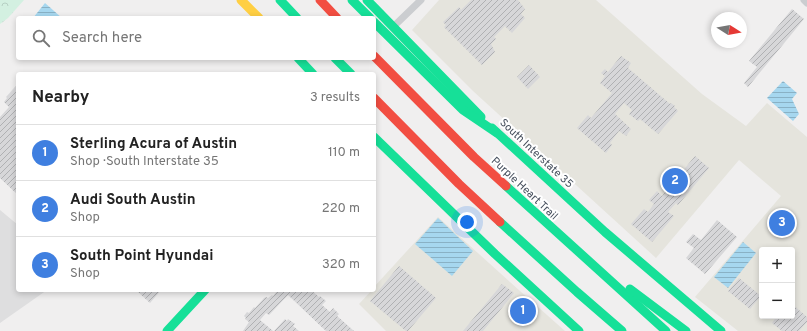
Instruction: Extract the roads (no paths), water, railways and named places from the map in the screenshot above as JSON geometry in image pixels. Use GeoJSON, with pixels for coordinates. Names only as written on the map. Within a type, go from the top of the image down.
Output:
{"type":"FeatureCollection","features":[{"type":"Feature","properties":{"kind":"main road"},"geometry":{"type":"LineString","coordinates":[[241,0],[257,16]]}},
{"type":"Feature","properties":{"kind":"main road"},"geometry":{"type":"LineString","coordinates":[[280,0],[295,16]]}},
{"type":"Feature","properties":{"kind":"main road"},"geometry":{"type":"LineString","coordinates":[[320,0],[335,16]]}},
{"type":"Feature","properties":{"kind":"main road"},"geometry":{"type":"LineString","coordinates":[[352,0],[368,16]]}},
{"type":"Feature","properties":{"kind":"main road","name":"South Interstate 35"},"geometry":{"type":"LineString","coordinates":[[366,0],[460,97],[580,211],[721,331]]}},
{"type":"Feature","properties":{"kind":"main road"},"geometry":{"type":"LineString","coordinates":[[376,24],[463,110],[497,133]]}},
{"type":"Feature","properties":{"kind":"main road","name":"Purple Heart Trail"},"geometry":{"type":"LineString","coordinates":[[376,58],[474,157],[666,331]]}},
{"type":"Feature","properties":{"kind":"main road"},"geometry":{"type":"LineString","coordinates":[[300,60],[311,72]]}},
{"type":"Feature","properties":{"kind":"main road"},"geometry":{"type":"LineString","coordinates":[[337,60],[349,72]]}},
{"type":"Feature","properties":{"kind":"main road"},"geometry":{"type":"LineString","coordinates":[[376,100],[459,184],[622,331]]}},
{"type":"Feature","properties":{"kind":"main road"},"geometry":{"type":"LineString","coordinates":[[376,139],[495,254],[579,331]]}},
{"type":"Feature","properties":{"kind":"main road"},"geometry":{"type":"LineString","coordinates":[[578,252],[663,312],[686,331]]}},
{"type":"Feature","properties":{"kind":"main road"},"geometry":{"type":"LineString","coordinates":[[167,331],[203,292]]}},
{"type":"Feature","properties":{"kind":"street"},"geometry":{"type":"LineString","coordinates":[[393,27],[421,0]]}},
{"type":"Feature","properties":{"kind":"street"},"geometry":{"type":"LineString","coordinates":[[804,0],[807,3]]}},
{"type":"Feature","properties":{"kind":"water"},"geometry":{"type":"Polygon","coordinates":[[[45,3],[60,16],[35,16],[45,3]]]}},
{"type":"Feature","properties":{"kind":"water"},"geometry":{"type":"Polygon","coordinates":[[[783,81],[797,93],[792,99],[799,114],[793,121],[767,98],[783,81]]]}},
{"type":"Feature","properties":{"kind":"water"},"geometry":{"type":"Polygon","coordinates":[[[438,218],[473,251],[452,276],[415,244],[438,218]]]}},
{"type":"Feature","properties":{"kind":"water"},"geometry":{"type":"Polygon","coordinates":[[[743,242],[756,253],[728,288],[714,277],[743,242]]]}},
{"type":"Feature","properties":{"kind":"place","name":"Audi South Austin"},"geometry":{"type":"Point","coordinates":[675,181]}},
{"type":"Feature","properties":{"kind":"place","name":"South Point Hyundai"},"geometry":{"type":"Point","coordinates":[782,223]}},
{"type":"Feature","properties":{"kind":"place","name":"Sterling Acura of Austin"},"geometry":{"type":"Point","coordinates":[523,311]}}]}
